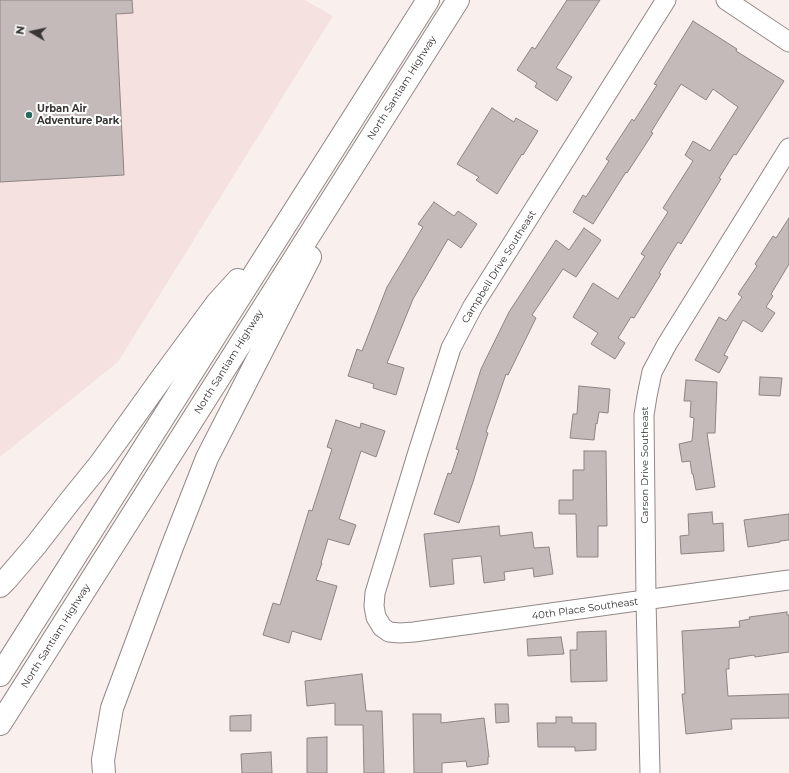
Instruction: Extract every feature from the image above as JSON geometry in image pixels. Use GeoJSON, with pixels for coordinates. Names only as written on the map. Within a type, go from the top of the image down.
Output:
{"type":"FeatureCollection","features":[{"type":"Feature","properties":{"kind":"highway"},"geometry":{"type":"LineString","coordinates":[[0,675],[428,0]]}},
{"type":"Feature","properties":{"kind":"highway","name":"North Santiam Highway"},"geometry":{"type":"LineString","coordinates":[[0,724],[458,0]]}},
{"type":"Feature","properties":{"kind":"highway"},"geometry":{"type":"LineString","coordinates":[[104,773],[103,760],[112,708],[207,458],[373,133]]}},
{"type":"Feature","properties":{"kind":"highway"},"geometry":{"type":"LineString","coordinates":[[0,586],[36,545],[70,500],[100,464],[217,303],[278,236]]}},
{"type":"Feature","properties":{"kind":"street","name":"Campbell Drive Southeast"},"geometry":{"type":"LineString","coordinates":[[382,627],[376,617],[374,606],[375,593],[451,348],[473,306],[666,0]]}},
{"type":"Feature","properties":{"kind":"street"},"geometry":{"type":"LineString","coordinates":[[726,0],[789,42]]}},
{"type":"Feature","properties":{"kind":"street","name":"Carson Drive Southeast"},"geometry":{"type":"LineString","coordinates":[[650,773],[644,416],[646,396],[652,372],[667,344],[789,148]]}},
{"type":"Feature","properties":{"kind":"street","name":"40th Place Southeast"},"geometry":{"type":"LineString","coordinates":[[382,627],[389,632],[416,632],[789,580]]}},
{"type":"Feature","properties":{"kind":"shaded area"},"geometry":{"type":"Polygon","coordinates":[[[0,0],[305,0],[333,16],[118,362],[0,457],[0,0]]]}},
{"type":"Feature","properties":{"kind":"building"},"geometry":{"type":"Polygon","coordinates":[[[0,0],[132,0],[133,13],[116,14],[124,175],[0,182],[0,0]]]}},
{"type":"Feature","properties":{"kind":"building"},"geometry":{"type":"Polygon","coordinates":[[[567,0],[600,0],[556,68],[572,77],[557,101],[535,87],[537,83],[517,70],[532,47],[535,49],[567,0]]]}},
{"type":"Feature","properties":{"kind":"building"},"geometry":{"type":"Polygon","coordinates":[[[693,21],[737,49],[736,51],[784,81],[736,155],[734,154],[719,178],[721,179],[681,244],[678,242],[659,273],[661,274],[634,318],[631,317],[618,338],[625,343],[615,359],[591,344],[598,333],[573,317],[593,283],[618,299],[645,256],[641,254],[668,212],[663,208],[693,161],[685,155],[693,141],[710,151],[738,107],[713,89],[706,100],[681,84],[651,132],[653,133],[593,224],[573,212],[583,195],[586,197],[609,161],[606,159],[632,119],[634,121],[657,85],[654,84],[693,21]]]}},
{"type":"Feature","properties":{"kind":"building"},"geometry":{"type":"Polygon","coordinates":[[[492,108],[514,122],[516,118],[538,131],[497,194],[476,180],[479,177],[457,164],[492,108]]]}},
{"type":"Feature","properties":{"kind":"building"},"geometry":{"type":"Polygon","coordinates":[[[434,202],[454,216],[458,211],[477,224],[461,248],[448,239],[413,299],[387,363],[404,368],[396,395],[373,388],[374,384],[348,376],[357,349],[362,351],[387,287],[423,227],[418,224],[434,202]]]}},
{"type":"Feature","properties":{"kind":"building"},"geometry":{"type":"Polygon","coordinates":[[[789,218],[789,264],[771,294],[773,296],[766,307],[775,313],[762,332],[743,320],[724,355],[728,357],[719,373],[695,360],[719,317],[726,321],[742,297],[738,294],[757,266],[755,264],[773,236],[776,238],[789,218]]]}},
{"type":"Feature","properties":{"kind":"building"},"geometry":{"type":"Polygon","coordinates":[[[584,228],[601,240],[576,277],[563,269],[532,315],[536,318],[508,375],[506,374],[486,432],[488,433],[459,523],[434,514],[448,473],[451,474],[459,450],[456,449],[481,369],[509,312],[556,240],[569,250],[584,228]]]}},
{"type":"Feature","properties":{"kind":"building"},"geometry":{"type":"Polygon","coordinates":[[[760,377],[782,378],[780,396],[759,395],[760,377]]]}},
{"type":"Feature","properties":{"kind":"building"},"geometry":{"type":"Polygon","coordinates":[[[686,380],[717,382],[715,433],[707,433],[715,487],[696,490],[690,461],[682,462],[679,444],[692,441],[694,418],[690,417],[691,401],[684,401],[686,380]]]}},
{"type":"Feature","properties":{"kind":"building"},"geometry":{"type":"Polygon","coordinates":[[[579,386],[610,389],[608,413],[599,412],[594,440],[570,438],[573,414],[577,414],[579,386]]]}},
{"type":"Feature","properties":{"kind":"building"},"geometry":{"type":"Polygon","coordinates":[[[336,420],[360,428],[361,423],[385,431],[376,457],[361,451],[339,519],[356,525],[349,545],[328,539],[316,580],[337,586],[321,640],[292,631],[289,643],[263,635],[273,603],[280,605],[309,510],[312,511],[332,449],[327,447],[336,420]]]}},
{"type":"Feature","properties":{"kind":"building"},"geometry":{"type":"Polygon","coordinates":[[[584,451],[606,451],[607,526],[598,526],[598,557],[577,557],[576,514],[559,514],[559,500],[573,500],[573,470],[584,470],[584,451]]]}},
{"type":"Feature","properties":{"kind":"building"},"geometry":{"type":"Polygon","coordinates":[[[712,512],[713,524],[723,523],[724,551],[681,554],[680,536],[689,535],[688,514],[712,512]]]}},
{"type":"Feature","properties":{"kind":"building"},"geometry":{"type":"Polygon","coordinates":[[[789,514],[789,540],[748,547],[744,520],[789,514]]]}},
{"type":"Feature","properties":{"kind":"building"},"geometry":{"type":"Polygon","coordinates":[[[499,526],[500,536],[532,532],[534,548],[549,547],[553,574],[534,577],[533,568],[504,572],[505,580],[484,583],[481,556],[452,559],[454,584],[430,587],[424,534],[499,526]]]}},
{"type":"Feature","properties":{"kind":"building"},"geometry":{"type":"Polygon","coordinates":[[[787,612],[787,615],[789,615],[789,652],[729,659],[729,669],[726,669],[728,696],[789,694],[789,718],[731,719],[732,729],[686,734],[682,694],[685,694],[682,631],[740,627],[739,621],[750,619],[749,617],[787,612]]]}},
{"type":"Feature","properties":{"kind":"building"},"geometry":{"type":"Polygon","coordinates":[[[606,631],[607,681],[571,682],[570,650],[577,650],[577,632],[606,631]]]}},
{"type":"Feature","properties":{"kind":"building"},"geometry":{"type":"Polygon","coordinates":[[[561,637],[564,654],[528,656],[527,639],[561,637]]]}},
{"type":"Feature","properties":{"kind":"building"},"geometry":{"type":"Polygon","coordinates":[[[362,674],[366,711],[382,711],[384,773],[364,773],[363,725],[335,725],[335,703],[307,706],[305,681],[362,674]]]}},
{"type":"Feature","properties":{"kind":"building"},"geometry":{"type":"Polygon","coordinates":[[[495,704],[508,704],[509,722],[496,723],[495,704]]]}},
{"type":"Feature","properties":{"kind":"building"},"geometry":{"type":"Polygon","coordinates":[[[413,714],[441,714],[441,723],[484,718],[489,757],[488,764],[467,767],[466,761],[442,763],[442,773],[414,773],[413,714]]]}},
{"type":"Feature","properties":{"kind":"building"},"geometry":{"type":"Polygon","coordinates":[[[251,715],[251,731],[230,731],[230,716],[251,715]]]}},
{"type":"Feature","properties":{"kind":"building"},"geometry":{"type":"Polygon","coordinates":[[[556,717],[572,717],[572,723],[596,723],[596,750],[575,751],[575,747],[538,747],[537,723],[556,723],[556,717]]]}},
{"type":"Feature","properties":{"kind":"building"},"geometry":{"type":"Polygon","coordinates":[[[327,737],[327,773],[307,773],[307,738],[327,737]]]}},
{"type":"Feature","properties":{"kind":"building"},"geometry":{"type":"Polygon","coordinates":[[[271,752],[272,773],[242,773],[241,754],[271,752]]]}},
{"type":"Feature","properties":{"kind":"place","name":"Urban Air Adventure Park"},"geometry":{"type":"Point","coordinates":[29,115]}}]}
